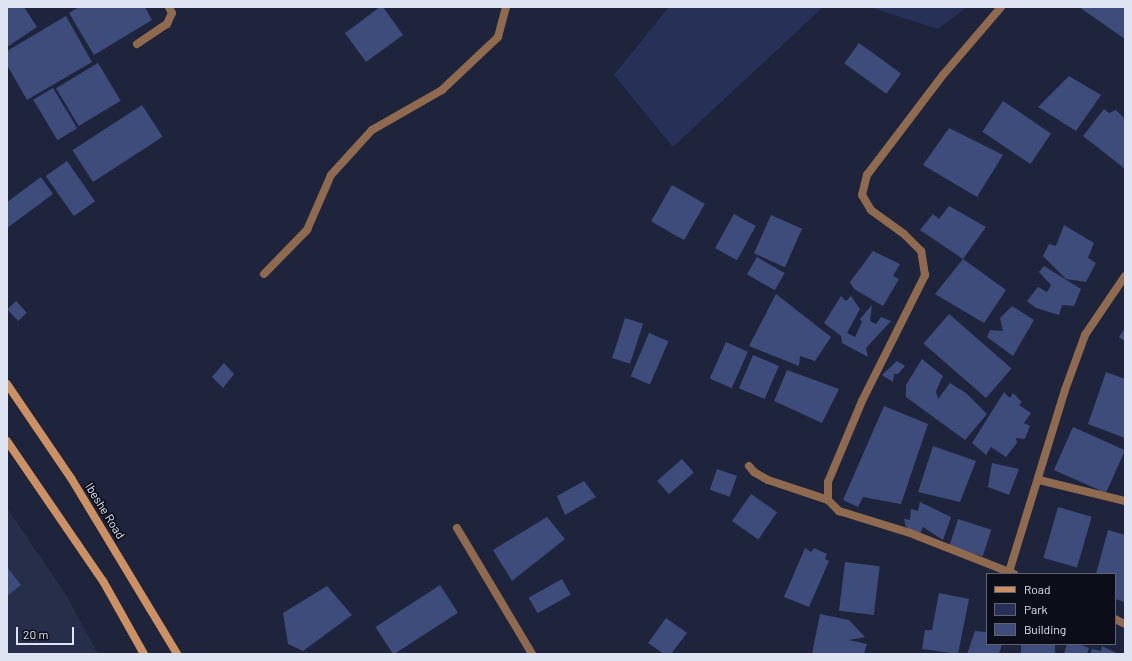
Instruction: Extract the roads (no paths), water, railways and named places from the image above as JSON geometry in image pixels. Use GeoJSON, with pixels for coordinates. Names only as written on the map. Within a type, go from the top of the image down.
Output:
{"type":"FeatureCollection","features":[{"type":"Feature","properties":{"kind":"main road","name":"Ibeshe Road"},"geometry":{"type":"LineString","coordinates":[[7,384],[71,478],[177,654]]}},
{"type":"Feature","properties":{"kind":"main road"},"geometry":{"type":"LineString","coordinates":[[7,441],[102,581],[144,654]]}},
{"type":"Feature","properties":{"kind":"street"},"geometry":{"type":"LineString","coordinates":[[137,44],[167,24],[172,13],[169,7]]}},
{"type":"Feature","properties":{"kind":"street"},"geometry":{"type":"LineString","coordinates":[[264,274],[307,230],[331,175],[372,130],[442,90],[498,37],[506,7]]}},
{"type":"Feature","properties":{"kind":"street"},"geometry":{"type":"LineString","coordinates":[[828,500],[828,482],[862,401],[925,275],[921,251],[904,234],[871,210],[862,195],[867,175],[943,75],[1001,7]]}},
{"type":"Feature","properties":{"kind":"street"},"geometry":{"type":"LineString","coordinates":[[749,466],[754,472],[768,480],[828,500],[839,511],[910,533],[1012,573],[1065,390],[1086,335],[1125,276]]}},
{"type":"Feature","properties":{"kind":"street"},"geometry":{"type":"LineString","coordinates":[[1039,480],[1125,501]]}},
{"type":"Feature","properties":{"kind":"street"},"geometry":{"type":"LineString","coordinates":[[457,528],[532,654]]}}]}
